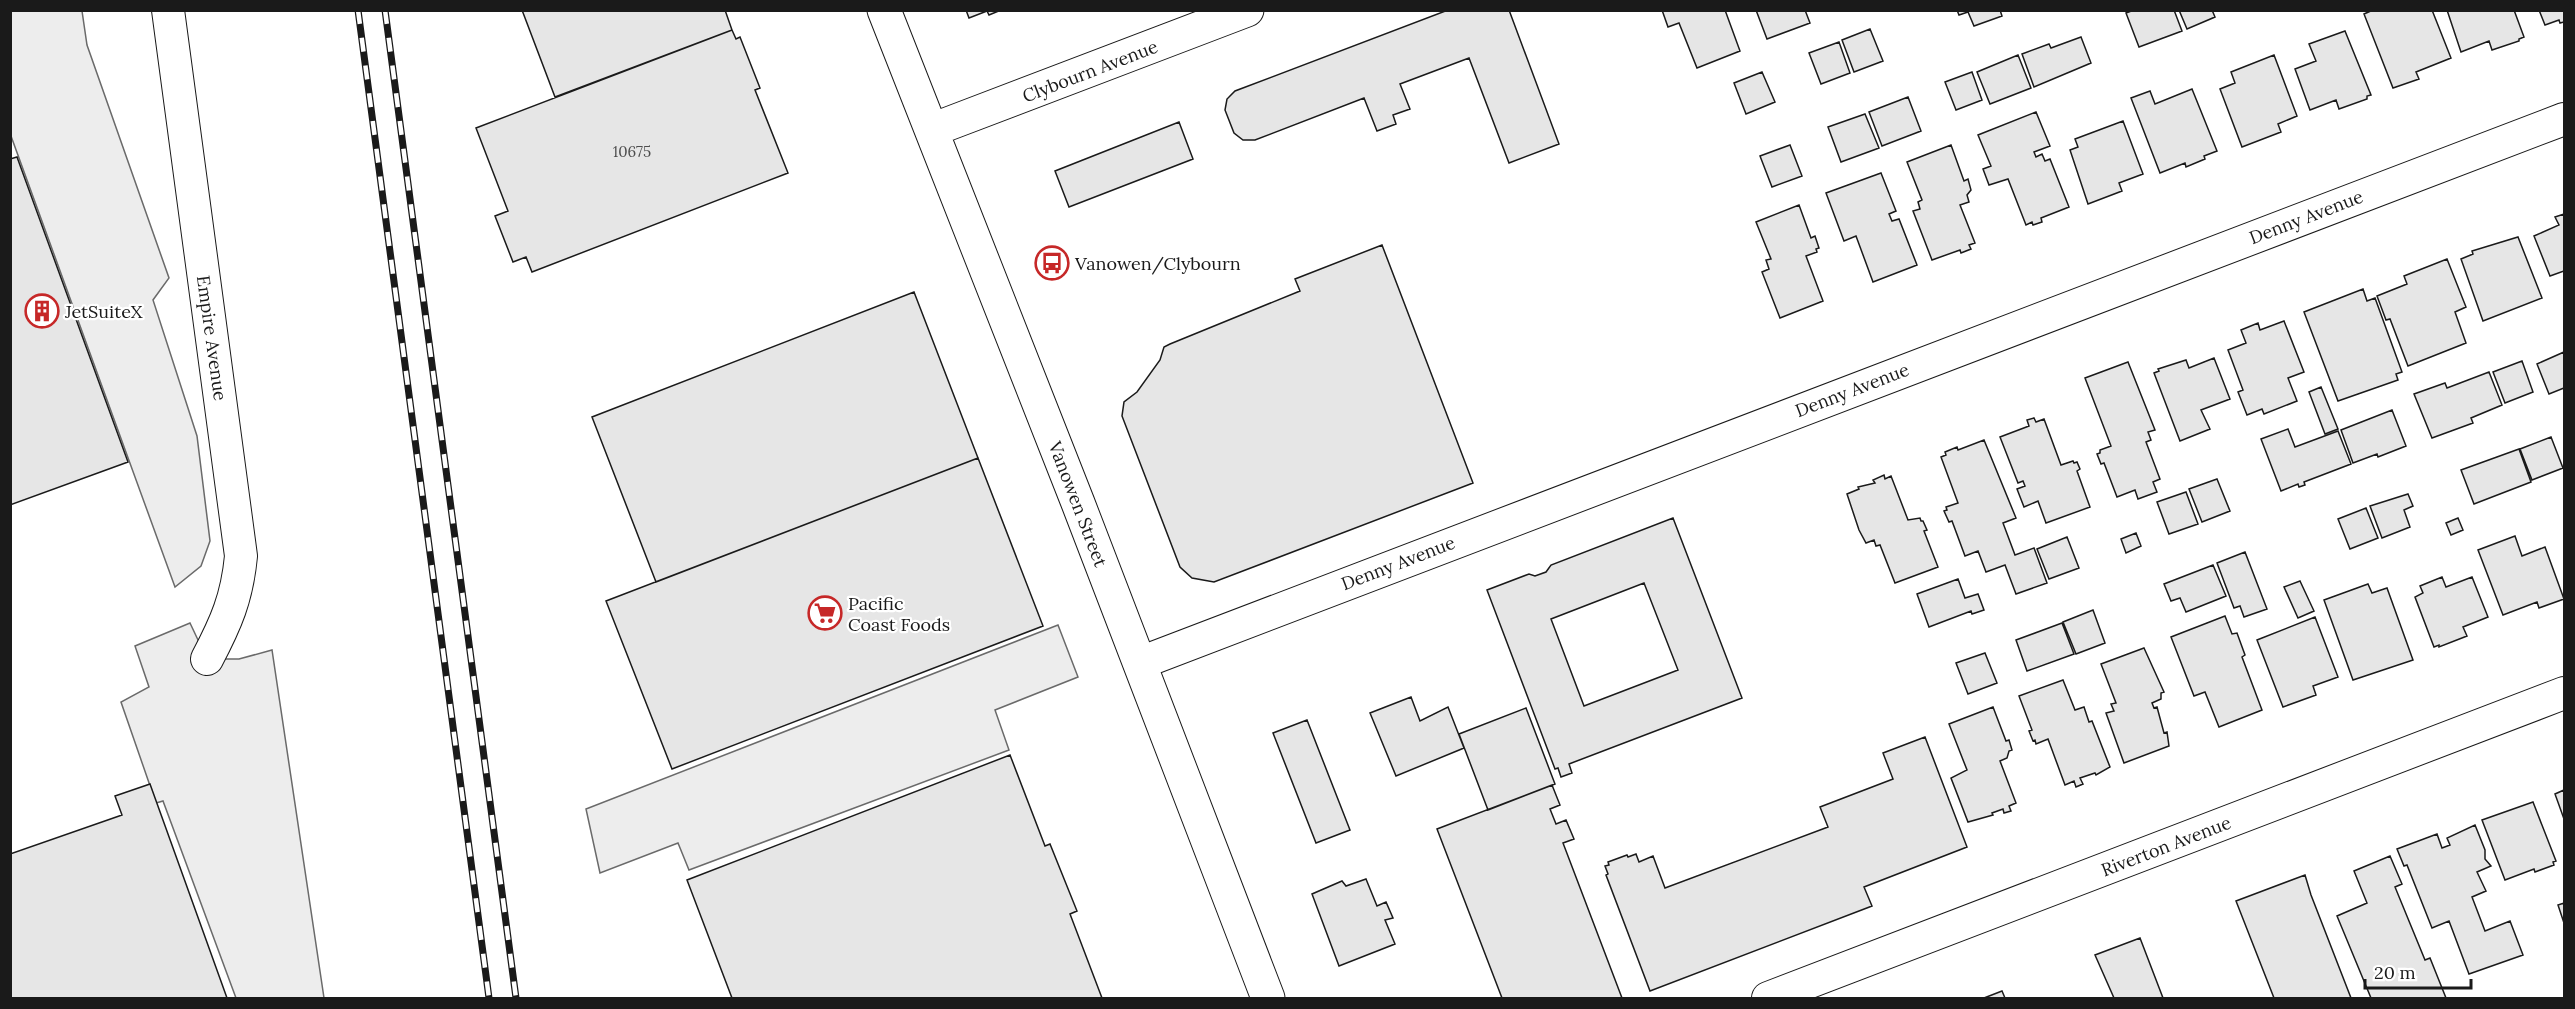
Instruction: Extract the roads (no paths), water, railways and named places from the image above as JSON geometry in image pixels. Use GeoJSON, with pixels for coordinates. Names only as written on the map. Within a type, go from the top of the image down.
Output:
{"type":"FeatureCollection","features":[{"type":"Feature","properties":{"kind":"main road","name":"Vanowen Street"},"geometry":{"type":"LineString","coordinates":[[884,10],[1140,663],[1268,999]]}},
{"type":"Feature","properties":{"kind":"main road","name":"Clybourn Avenue"},"geometry":{"type":"LineString","coordinates":[[932,130],[1247,10]]}},
{"type":"Feature","properties":{"kind":"street","name":"Empire Avenue"},"geometry":{"type":"LineString","coordinates":[[168,10],[241,556],[238,588],[225,625],[207,659]]}},
{"type":"Feature","properties":{"kind":"street","name":"Denny Avenue"},"geometry":{"type":"LineString","coordinates":[[1140,663],[2565,119]]}},
{"type":"Feature","properties":{"kind":"street","name":"Riverton Avenue"},"geometry":{"type":"LineString","coordinates":[[1768,999],[2565,693]]}},
{"type":"Feature","properties":{"kind":"railway"},"geometry":{"type":"LineString","coordinates":[[358,10],[489,998]]}},
{"type":"Feature","properties":{"kind":"railway"},"geometry":{"type":"LineString","coordinates":[[385,10],[516,998]]}},
{"type":"Feature","properties":{"kind":"place","name":"Vanowen/Clybourn"},"geometry":{"type":"Point","coordinates":[1052,263]}},
{"type":"Feature","properties":{"kind":"place","name":"JetSuiteX"},"geometry":{"type":"Point","coordinates":[42,311]}},
{"type":"Feature","properties":{"kind":"place","name":"Pacific Coast Foods"},"geometry":{"type":"Point","coordinates":[825,613]}}]}
